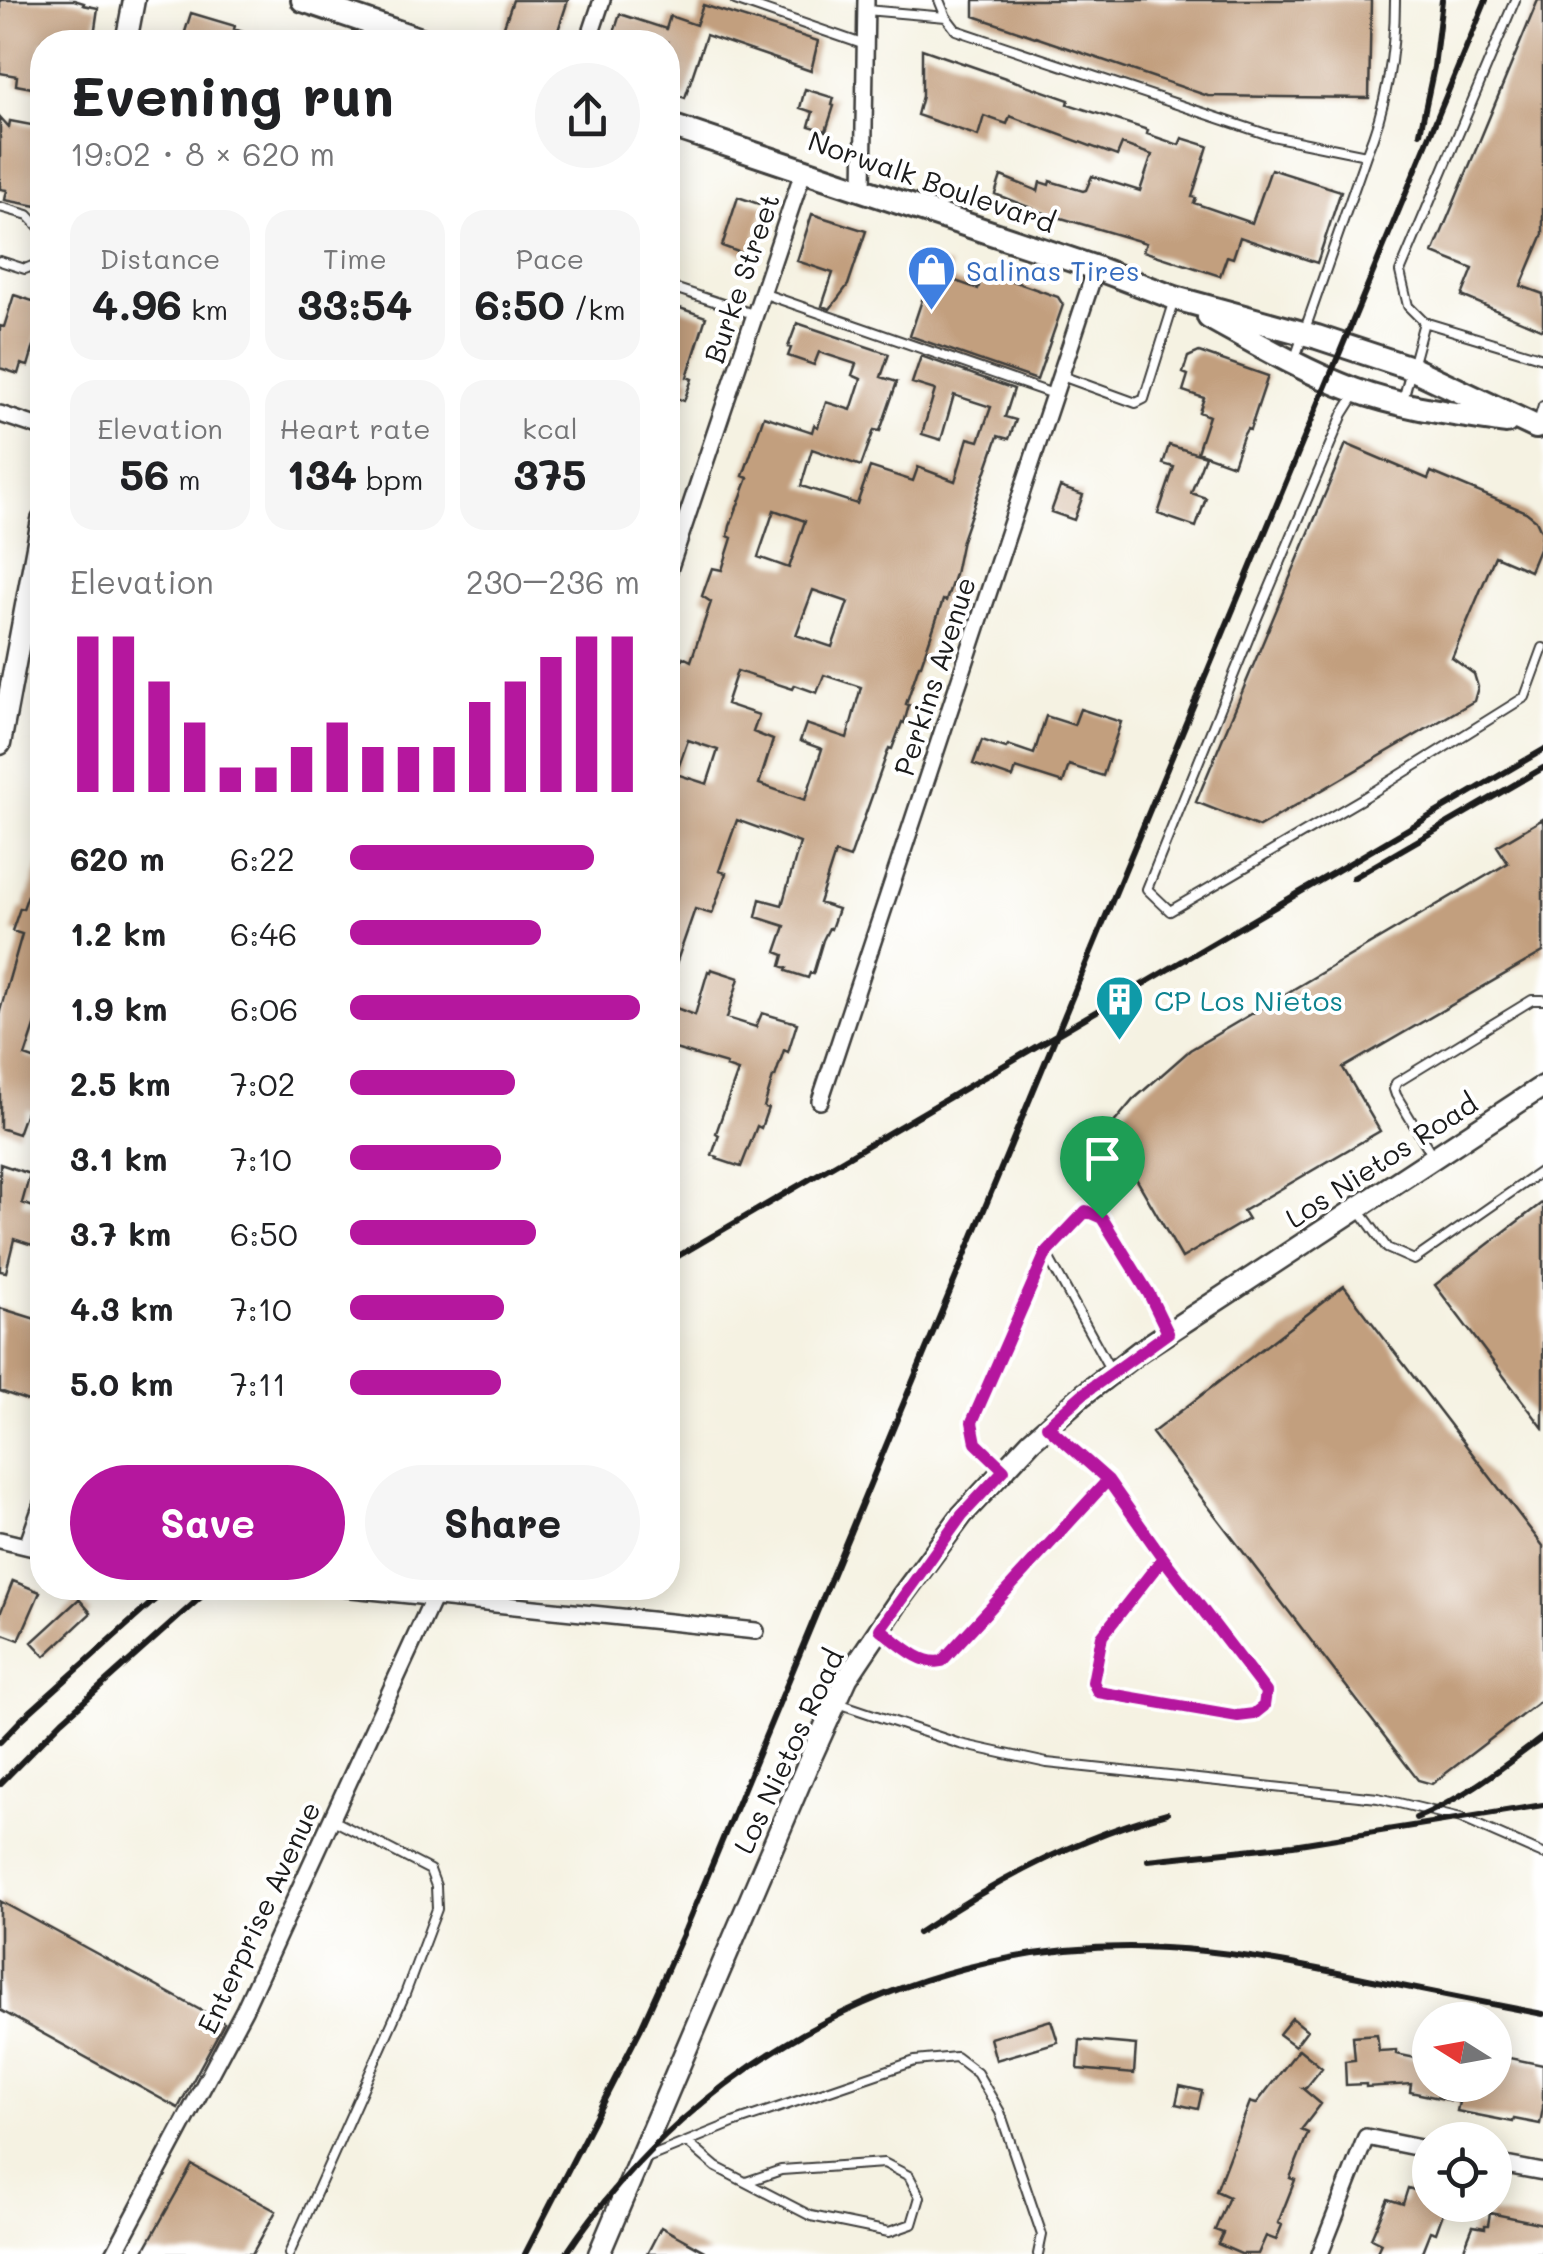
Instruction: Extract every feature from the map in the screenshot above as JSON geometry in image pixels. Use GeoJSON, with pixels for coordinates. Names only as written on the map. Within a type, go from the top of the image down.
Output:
{"type":"FeatureCollection","features":[{"type":"Feature","properties":{"kind":"main road"},"geometry":{"type":"LineString","coordinates":[[303,0],[392,30]]}},
{"type":"Feature","properties":{"kind":"main road","name":"Norwalk Boulevard"},"geometry":{"type":"LineString","coordinates":[[680,129],[1175,298],[1411,368],[1541,421]]}},
{"type":"Feature","properties":{"kind":"main road","name":"Norwalk Boulevard"},"geometry":{"type":"LineString","coordinates":[[1175,298],[1294,363],[1357,392],[1402,405],[1541,421]]}},
{"type":"Feature","properties":{"kind":"street"},"geometry":{"type":"LineString","coordinates":[[128,30],[134,0]]}},
{"type":"Feature","properties":{"kind":"street"},"geometry":{"type":"LineString","coordinates":[[592,30],[602,0]]}},
{"type":"Feature","properties":{"kind":"street"},"geometry":{"type":"LineString","coordinates":[[863,189],[866,5]]}},
{"type":"Feature","properties":{"kind":"street","name":"Burke Street"},"geometry":{"type":"LineString","coordinates":[[680,537],[804,170]]}},
{"type":"Feature","properties":{"kind":"street","name":"Perkins Avenue"},"geometry":{"type":"LineString","coordinates":[[820,1100],[1096,268]]}},
{"type":"Feature","properties":{"kind":"street"},"geometry":{"type":"LineString","coordinates":[[0,414],[30,424]]}},
{"type":"Feature","properties":{"kind":"street"},"geometry":{"type":"LineString","coordinates":[[0,744],[7,669],[30,621]]}},
{"type":"Feature","properties":{"kind":"street","name":"Los Nietos Road"},"geometry":{"type":"LineString","coordinates":[[599,2254],[848,1678],[962,1515],[1083,1394],[1168,1333],[1543,1086]]}},
{"type":"Feature","properties":{"kind":"street"},"geometry":{"type":"LineString","coordinates":[[0,1540],[30,1547]]}},
{"type":"Feature","properties":{"kind":"street","name":"Enterprise Avenue"},"geometry":{"type":"LineString","coordinates":[[114,2254],[244,2010],[432,1600]]}},
{"type":"Feature","properties":{"kind":"street"},"geometry":{"type":"LineString","coordinates":[[470,1600],[756,1632]]}},
{"type":"Feature","properties":{"kind":"street"},"geometry":{"type":"LineString","coordinates":[[1320,2254],[1366,2137],[1412,2146]]}},
{"type":"Feature","properties":{"kind":"street"},"geometry":{"type":"LineString","coordinates":[[1512,2166],[1543,2172]]}},
{"type":"Feature","properties":{"kind":"lane"},"geometry":{"type":"LineString","coordinates":[[736,0],[866,45]]}},
{"type":"Feature","properties":{"kind":"lane"},"geometry":{"type":"LineString","coordinates":[[939,0],[956,30],[1272,136],[1366,155]]}},
{"type":"Feature","properties":{"kind":"lane"},"geometry":{"type":"LineString","coordinates":[[1294,363],[1377,128],[1388,88],[1395,0]]}},
{"type":"Feature","properties":{"kind":"lane"},"geometry":{"type":"LineString","coordinates":[[1516,0],[1400,272],[1408,306],[1424,322],[1543,358]]}},
{"type":"Feature","properties":{"kind":"lane"},"geometry":{"type":"LineString","coordinates":[[866,5],[946,18]]}},
{"type":"Feature","properties":{"kind":"lane"},"geometry":{"type":"LineString","coordinates":[[0,206],[30,217]]}},
{"type":"Feature","properties":{"kind":"lane"},"geometry":{"type":"LineString","coordinates":[[0,261],[30,267]]}},
{"type":"Feature","properties":{"kind":"lane"},"geometry":{"type":"LineString","coordinates":[[680,290],[755,315]]}},
{"type":"Feature","properties":{"kind":"lane"},"geometry":{"type":"LineString","coordinates":[[762,293],[1053,394]]}},
{"type":"Feature","properties":{"kind":"lane"},"geometry":{"type":"LineString","coordinates":[[1059,375],[1136,403],[1144,399],[1175,298]]}},
{"type":"Feature","properties":{"kind":"lane"},"geometry":{"type":"LineString","coordinates":[[1402,405],[1424,322]]}},
{"type":"Feature","properties":{"kind":"lane"},"geometry":{"type":"LineString","coordinates":[[1357,392],[1254,624],[1147,889],[1170,910],[1366,797],[1526,697],[1543,648]]}},
{"type":"Feature","properties":{"kind":"lane"},"geometry":{"type":"LineString","coordinates":[[1434,1158],[1396,1095],[1396,1083],[1532,1000],[1543,1000]]}},
{"type":"Feature","properties":{"kind":"lane"},"geometry":{"type":"LineString","coordinates":[[1358,1208],[1387,1248],[1414,1260],[1543,1170]]}},
{"type":"Feature","properties":{"kind":"lane"},"geometry":{"type":"LineString","coordinates":[[1004,1470],[976,1443],[972,1422],[1046,1253],[1086,1211],[1102,1218],[1168,1333]]}},
{"type":"Feature","properties":{"kind":"lane"},"geometry":{"type":"LineString","coordinates":[[1046,1253],[1112,1373]]}},
{"type":"Feature","properties":{"kind":"lane"},"geometry":{"type":"LineString","coordinates":[[1047,1426],[1108,1480],[1266,1692],[1264,1706],[1254,1714],[1238,1716],[1098,1692],[1093,1682],[1102,1636],[1163,1558]]}},
{"type":"Feature","properties":{"kind":"lane"},"geometry":{"type":"LineString","coordinates":[[880,1629],[925,1661],[942,1661],[1108,1480]]}},
{"type":"Feature","properties":{"kind":"lane"},"geometry":{"type":"LineString","coordinates":[[836,1703],[960,1744],[1047,1763],[1410,1804],[1460,1818],[1543,1854]]}},
{"type":"Feature","properties":{"kind":"lane"},"geometry":{"type":"LineString","coordinates":[[289,2254],[405,1994],[437,1909],[436,1886],[430,1870],[332,1819]]}},
{"type":"Feature","properties":{"kind":"lane"},"geometry":{"type":"LineString","coordinates":[[638,2162],[732,2123],[915,2061],[956,2057],[977,2073],[1000,2112],[1042,2234],[1038,2254]]}},
{"type":"Feature","properties":{"kind":"lane"},"geometry":{"type":"LineString","coordinates":[[687,2142],[716,2167],[811,2216],[890,2232],[912,2224],[920,2197],[909,2176],[884,2163],[780,2170],[746,2182]]}},
{"type":"Feature","properties":{"kind":"building"},"geometry":{"type":"Polygon","coordinates":[[[0,0],[74,0],[98,8],[95,30],[30,30],[30,88],[16,85],[17,76],[0,73],[0,0]]]}},
{"type":"Feature","properties":{"kind":"building"},"geometry":{"type":"Polygon","coordinates":[[[513,0],[568,0],[558,30],[503,29],[513,0]]]}},
{"type":"Feature","properties":{"kind":"building"},"geometry":{"type":"Polygon","coordinates":[[[974,0],[1371,0],[1369,98],[1208,96],[974,16],[974,0]]]}},
{"type":"Feature","properties":{"kind":"building"},"geometry":{"type":"Polygon","coordinates":[[[1538,0],[1543,0],[1543,234],[1521,286],[1543,294],[1543,330],[1462,296],[1473,269],[1433,253],[1538,0]]]}},
{"type":"Feature","properties":{"kind":"building"},"geometry":{"type":"Polygon","coordinates":[[[703,5],[818,41],[811,71],[706,35],[685,98],[680,96],[680,30],[615,30],[620,14],[666,29],[670,16],[696,25],[703,5]]]}},
{"type":"Feature","properties":{"kind":"building"},"geometry":{"type":"Polygon","coordinates":[[[191,13],[235,26],[237,30],[186,30],[191,13]]]}},
{"type":"Feature","properties":{"kind":"building"},"geometry":{"type":"Polygon","coordinates":[[[922,49],[1069,100],[1068,104],[1148,130],[1147,134],[1179,145],[1182,138],[1208,146],[1192,197],[1196,198],[1194,203],[1252,223],[1271,169],[1341,191],[1317,263],[1240,237],[1233,258],[1227,256],[1220,276],[1143,251],[1146,243],[995,194],[1001,176],[1038,191],[1040,182],[1049,185],[1050,181],[1083,191],[1092,176],[1140,191],[1152,155],[1122,144],[1117,156],[1010,116],[1007,124],[984,116],[978,136],[917,115],[922,96],[922,49]]]}},
{"type":"Feature","properties":{"kind":"building"},"geometry":{"type":"Polygon","coordinates":[[[805,89],[834,98],[826,131],[809,126],[813,112],[800,108],[805,89]]]}},
{"type":"Feature","properties":{"kind":"building"},"geometry":{"type":"Polygon","coordinates":[[[0,117],[9,127],[10,121],[30,125],[30,205],[5,200],[7,190],[0,189],[0,117]]]}},
{"type":"Feature","properties":{"kind":"building"},"geometry":{"type":"Polygon","coordinates":[[[738,197],[765,206],[749,256],[722,246],[738,197]]]}},
{"type":"Feature","properties":{"kind":"building"},"geometry":{"type":"Polygon","coordinates":[[[812,214],[866,231],[848,285],[830,309],[822,306],[833,273],[797,261],[812,214]]]}},
{"type":"Feature","properties":{"kind":"building"},"geometry":{"type":"Polygon","coordinates":[[[935,261],[951,266],[947,278],[978,289],[984,271],[1058,297],[1063,305],[1037,380],[910,336],[935,261]]]}},
{"type":"Feature","properties":{"kind":"building"},"geometry":{"type":"Polygon","coordinates":[[[14,295],[30,300],[30,359],[28,366],[21,364],[18,374],[0,368],[0,326],[4,327],[14,295]]]}},
{"type":"Feature","properties":{"kind":"building"},"geometry":{"type":"Polygon","coordinates":[[[680,308],[706,317],[687,377],[692,379],[684,401],[680,400],[680,308]]]}},
{"type":"Feature","properties":{"kind":"building"},"geometry":{"type":"Polygon","coordinates":[[[797,323],[889,354],[881,377],[897,382],[880,431],[874,430],[861,466],[812,449],[801,486],[857,504],[870,467],[913,481],[918,467],[955,481],[968,438],[979,441],[991,407],[954,395],[941,440],[922,434],[935,390],[912,383],[921,356],[1014,389],[1005,417],[1016,420],[1009,439],[998,436],[962,540],[946,601],[943,600],[906,704],[909,705],[904,723],[892,749],[889,748],[850,858],[835,853],[819,903],[838,909],[808,978],[781,966],[784,955],[776,952],[785,926],[756,917],[760,899],[782,905],[800,843],[737,820],[719,871],[726,873],[712,914],[695,909],[680,952],[680,775],[707,784],[718,750],[688,740],[680,763],[680,665],[683,657],[691,661],[711,602],[702,596],[712,568],[722,570],[732,538],[728,536],[730,526],[748,478],[743,476],[764,416],[812,432],[814,425],[818,427],[826,402],[851,410],[861,379],[852,375],[856,364],[819,352],[814,365],[788,356],[788,347],[797,323]],[[774,510],[758,557],[789,568],[805,521],[774,510]],[[813,590],[796,635],[832,647],[848,602],[813,590]],[[737,671],[726,704],[759,715],[753,732],[773,740],[759,784],[805,800],[822,749],[800,741],[806,724],[847,738],[861,687],[824,675],[817,693],[737,671]]]}},
{"type":"Feature","properties":{"kind":"building"},"geometry":{"type":"Polygon","coordinates":[[[1199,352],[1268,376],[1250,430],[1243,436],[1233,465],[1197,452],[1209,416],[1199,412],[1204,398],[1183,391],[1188,375],[1183,373],[1188,357],[1199,352]]]}},
{"type":"Feature","properties":{"kind":"building"},"geometry":{"type":"Polygon","coordinates":[[[1346,444],[1428,479],[1431,472],[1526,512],[1536,520],[1542,533],[1540,547],[1530,571],[1495,556],[1452,658],[1474,674],[1478,687],[1474,701],[1259,827],[1196,802],[1346,444]]]}},
{"type":"Feature","properties":{"kind":"building"},"geometry":{"type":"Polygon","coordinates":[[[1169,445],[1205,456],[1191,493],[1206,498],[1196,527],[1158,514],[1174,467],[1163,464],[1169,445]]]}},
{"type":"Feature","properties":{"kind":"building"},"geometry":{"type":"Polygon","coordinates":[[[1060,487],[1083,495],[1074,520],[1051,512],[1060,487]]]}},
{"type":"Feature","properties":{"kind":"building"},"geometry":{"type":"Polygon","coordinates":[[[1080,709],[1121,722],[1103,776],[1069,765],[1063,783],[1016,768],[1013,778],[973,764],[982,740],[1034,754],[1046,716],[1074,725],[1080,709]]]}},
{"type":"Feature","properties":{"kind":"building"},"geometry":{"type":"Polygon","coordinates":[[[1543,819],[1543,952],[1343,1068],[1380,1131],[1243,1211],[1248,1219],[1182,1258],[1108,1130],[1133,1100],[1190,1050],[1508,863],[1497,846],[1543,819]]]}},
{"type":"Feature","properties":{"kind":"building"},"geometry":{"type":"Polygon","coordinates":[[[30,889],[30,1041],[25,1056],[30,1058],[30,1110],[27,1109],[18,1134],[0,1128],[0,1011],[22,934],[12,931],[20,908],[23,909],[30,889]]]}},
{"type":"Feature","properties":{"kind":"building"},"geometry":{"type":"Polygon","coordinates":[[[711,969],[739,978],[727,1018],[756,1027],[762,1013],[797,1023],[788,1052],[784,1050],[773,1077],[761,1128],[757,1126],[741,1167],[712,1155],[738,1071],[680,1050],[680,1009],[695,1015],[711,969]]]}},
{"type":"Feature","properties":{"kind":"building"},"geometry":{"type":"Polygon","coordinates":[[[0,1164],[30,1174],[22,1203],[30,1206],[30,1244],[14,1239],[6,1272],[0,1271],[0,1164]]]}},
{"type":"Feature","properties":{"kind":"building"},"geometry":{"type":"Polygon","coordinates":[[[1543,1202],[1543,1428],[1435,1285],[1543,1202]]]}},
{"type":"Feature","properties":{"kind":"building"},"geometry":{"type":"Polygon","coordinates":[[[1344,1286],[1543,1546],[1543,1699],[1432,1784],[1418,1780],[1152,1433],[1344,1286]]]}},
{"type":"Feature","properties":{"kind":"building"},"geometry":{"type":"Polygon","coordinates":[[[0,1308],[30,1317],[30,1402],[0,1391],[0,1308]]]}},
{"type":"Feature","properties":{"kind":"building"},"geometry":{"type":"Polygon","coordinates":[[[13,1581],[30,1588],[30,1600],[36,1600],[19,1640],[0,1633],[0,1614],[13,1581]]]}},
{"type":"Feature","properties":{"kind":"building"},"geometry":{"type":"Polygon","coordinates":[[[78,1600],[91,1613],[45,1656],[32,1642],[78,1600]]]}},
{"type":"Feature","properties":{"kind":"building"},"geometry":{"type":"Polygon","coordinates":[[[0,1901],[224,2023],[178,2108],[0,2010],[0,1901]]]}},
{"type":"Feature","properties":{"kind":"building"},"geometry":{"type":"Polygon","coordinates":[[[1292,2018],[1307,2030],[1295,2046],[1279,2034],[1292,2018]]]}},
{"type":"Feature","properties":{"kind":"building"},"geometry":{"type":"Polygon","coordinates":[[[1051,2020],[1058,2042],[996,2060],[990,2038],[1051,2020]]]}},
{"type":"Feature","properties":{"kind":"building"},"geometry":{"type":"Polygon","coordinates":[[[1377,2034],[1379,2051],[1396,2050],[1396,2054],[1412,2057],[1412,2092],[1411,2084],[1346,2085],[1345,2061],[1355,2060],[1353,2036],[1377,2034]]]}},
{"type":"Feature","properties":{"kind":"building"},"geometry":{"type":"Polygon","coordinates":[[[1080,2040],[1136,2045],[1134,2074],[1078,2069],[1080,2040]]]}},
{"type":"Feature","properties":{"kind":"building"},"geometry":{"type":"Polygon","coordinates":[[[1299,2049],[1322,2068],[1302,2088],[1321,2104],[1301,2130],[1308,2133],[1290,2178],[1295,2180],[1278,2223],[1282,2225],[1276,2240],[1266,2236],[1258,2254],[1241,2254],[1218,2244],[1223,2233],[1215,2230],[1229,2197],[1216,2191],[1250,2102],[1256,2104],[1299,2049]]]}},
{"type":"Feature","properties":{"kind":"building"},"geometry":{"type":"Polygon","coordinates":[[[1512,2059],[1543,2065],[1540,2124],[1457,2111],[1459,2102],[1512,2102],[1512,2059]]]}},
{"type":"Feature","properties":{"kind":"building"},"geometry":{"type":"Polygon","coordinates":[[[1180,2086],[1202,2091],[1198,2109],[1176,2104],[1180,2086]]]}},
{"type":"Feature","properties":{"kind":"building"},"geometry":{"type":"Polygon","coordinates":[[[192,2165],[276,2211],[252,2254],[142,2254],[192,2165]]]}},
{"type":"Feature","properties":{"kind":"building"},"geometry":{"type":"Polygon","coordinates":[[[1408,2188],[1412,2189],[1412,2222],[1440,2222],[1436,2233],[1430,2231],[1421,2254],[1376,2254],[1381,2243],[1371,2238],[1388,2199],[1403,2204],[1408,2188]]]}},
{"type":"Feature","properties":{"kind":"building"},"geometry":{"type":"Polygon","coordinates":[[[1512,2218],[1543,2224],[1543,2254],[1462,2254],[1473,2226],[1512,2222],[1512,2218]]]}},
{"type":"Feature","properties":{"kind":"building"},"geometry":{"type":"Polygon","coordinates":[[[661,2227],[710,2254],[647,2254],[661,2227]]]}},
{"type":"Feature","properties":{"kind":"railway"},"geometry":{"type":"LineString","coordinates":[[1420,133],[1434,67],[1442,0]]}},
{"type":"Feature","properties":{"kind":"railway"},"geometry":{"type":"LineString","coordinates":[[525,2254],[640,2030],[685,1930],[1486,0]]}},
{"type":"Feature","properties":{"kind":"railway"},"geometry":{"type":"LineString","coordinates":[[680,1255],[1543,750]]}},
{"type":"Feature","properties":{"kind":"railway"},"geometry":{"type":"LineString","coordinates":[[1353,878],[1543,768]]}},
{"type":"Feature","properties":{"kind":"railway"},"geometry":{"type":"LineString","coordinates":[[0,1742],[155,1600]]}},
{"type":"Feature","properties":{"kind":"railway"},"geometry":{"type":"LineString","coordinates":[[0,1784],[62,1721],[198,1600]]}},
{"type":"Feature","properties":{"kind":"railway"},"geometry":{"type":"LineString","coordinates":[[1416,1818],[1466,1792],[1543,1737]]}},
{"type":"Feature","properties":{"kind":"railway"},"geometry":{"type":"LineString","coordinates":[[1148,1860],[1293,1845],[1543,1805]]}},
{"type":"Feature","properties":{"kind":"railway"},"geometry":{"type":"LineString","coordinates":[[918,1933],[1038,1862],[1167,1813]]}},
{"type":"Feature","properties":{"kind":"railway"},"geometry":{"type":"LineString","coordinates":[[566,2254],[620,2183],[682,2121],[750,2067],[825,2022],[905,1987],[988,1962],[1075,1949],[1190,1950],[1295,1965],[1543,2014]]}},
{"type":"Feature","properties":{"kind":"place","name":"Salinas Tires"},"geometry":{"type":"Point","coordinates":[931,312]}},
{"type":"Feature","properties":{"kind":"place","name":"CP Los Nietos"},"geometry":{"type":"Point","coordinates":[1119,1042]}},
{"type":"Feature","properties":{"kind":"route"},"geometry":{"type":"LineString","coordinates":[[1102,1218],[1086,1211],[1046,1253],[972,1422],[976,1443],[1004,1470],[962,1515],[880,1629],[925,1661],[942,1661],[1108,1480],[1266,1692],[1264,1706],[1254,1714],[1238,1716],[1098,1692],[1093,1682],[1102,1636],[1163,1558],[1108,1480],[1047,1426],[1083,1394],[1168,1333],[1102,1218]]}}]}
